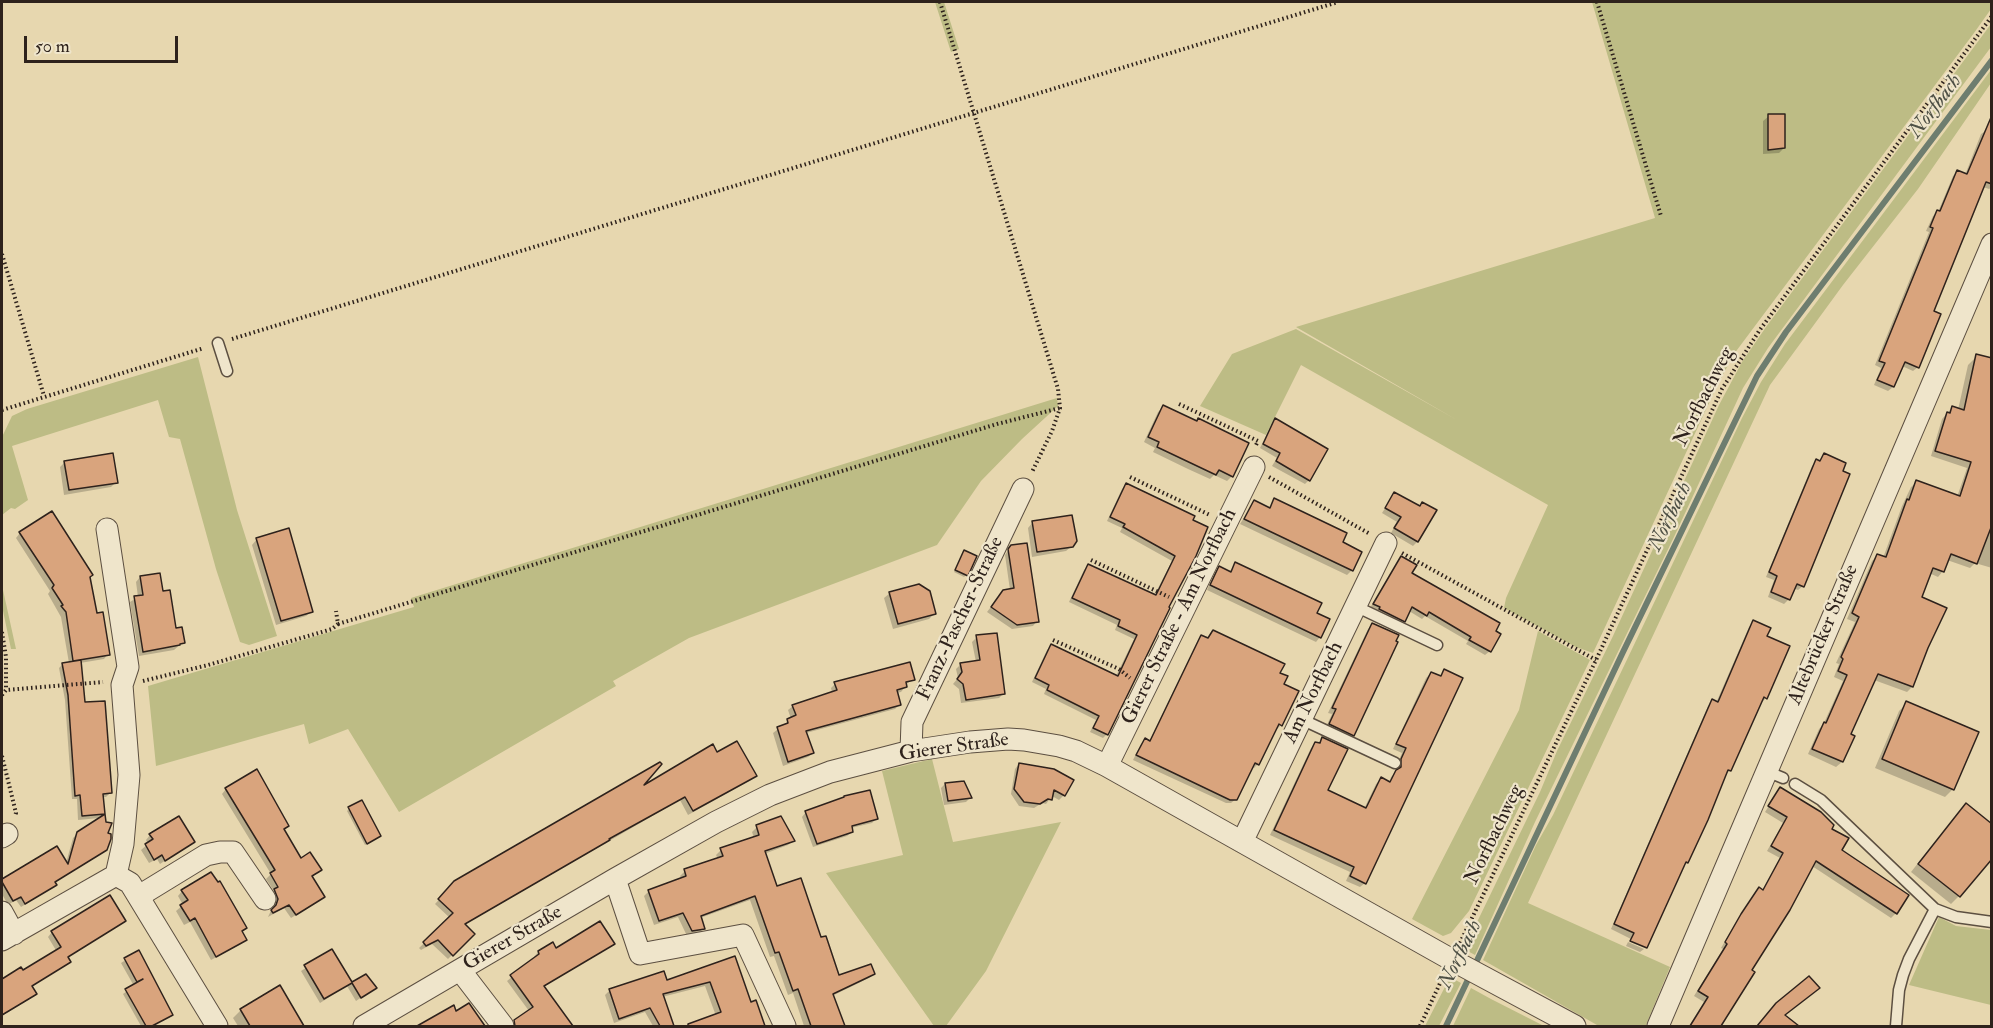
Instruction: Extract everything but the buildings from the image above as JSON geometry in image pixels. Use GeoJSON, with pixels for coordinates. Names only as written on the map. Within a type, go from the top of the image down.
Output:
{"type":"FeatureCollection","features":[{"type":"Feature","properties":{"kind":"street","name":"Altebrücker Straße"},"geometry":{"type":"LineString","coordinates":[[1658,1026],[1774,775],[1992,244]]}},
{"type":"Feature","properties":{"kind":"street","name":"Gierer Straße - Am Norfbach"},"geometry":{"type":"LineString","coordinates":[[1107,766],[1254,467]]}},
{"type":"Feature","properties":{"kind":"street","name":"Franz-Pascher-Straße"},"geometry":{"type":"LineString","coordinates":[[911,751],[912,722],[1025,484]]}},
{"type":"Feature","properties":{"kind":"street"},"geometry":{"type":"LineString","coordinates":[[2,912],[8,937],[116,875],[123,844],[129,775],[122,685],[128,667],[107,529]]}},
{"type":"Feature","properties":{"kind":"street","name":"Am Norfbach"},"geometry":{"type":"LineString","coordinates":[[1242,842],[1386,543]]}},
{"type":"Feature","properties":{"kind":"street","name":"Gierer Straße"},"geometry":{"type":"LineString","coordinates":[[364,1026],[615,879],[716,822],[770,795],[830,772],[911,751],[989,740],[1024,740],[1076,751],[1107,766],[1575,1026]]}},
{"type":"Feature","properties":{"kind":"street"},"geometry":{"type":"LineString","coordinates":[[139,896],[206,855],[233,852],[265,899]]}},
{"type":"Feature","properties":{"kind":"street"},"geometry":{"type":"LineString","coordinates":[[116,875],[130,883],[139,896],[217,1026]]}},
{"type":"Feature","properties":{"kind":"street"},"geometry":{"type":"LineString","coordinates":[[615,879],[640,954],[743,935],[785,1026]]}},
{"type":"Feature","properties":{"kind":"street"},"geometry":{"type":"LineString","coordinates":[[460,970],[503,1026]]}},
{"type":"Feature","properties":{"kind":"lane"},"geometry":{"type":"LineString","coordinates":[[218,343],[226,371]]}},
{"type":"Feature","properties":{"kind":"lane"},"geometry":{"type":"LineString","coordinates":[[1355,606],[1437,645]]}},
{"type":"Feature","properties":{"kind":"lane"},"geometry":{"type":"LineString","coordinates":[[1301,719],[1395,763]]}},
{"type":"Feature","properties":{"kind":"lane"},"geometry":{"type":"LineString","coordinates":[[1795,784],[1821,800],[1935,909],[1956,917],[1992,922]]}},
{"type":"Feature","properties":{"kind":"lane"},"geometry":{"type":"LineString","coordinates":[[1896,1026],[1899,990],[1903,975],[1909,958],[1935,909]]}},
{"type":"Feature","properties":{"kind":"path"},"geometry":{"type":"LineString","coordinates":[[940,2],[1058,389],[1060,408],[1052,431],[1025,484]]}},
{"type":"Feature","properties":{"kind":"path"},"geometry":{"type":"LineString","coordinates":[[2,410],[1338,2]]}},
{"type":"Feature","properties":{"kind":"path"},"geometry":{"type":"LineString","coordinates":[[1597,2],[1661,216]]}},
{"type":"Feature","properties":{"kind":"path","name":"Norfbachweg"},"geometry":{"type":"LineString","coordinates":[[1419,1026],[1455,961],[1722,389],[1740,358],[1992,16]]}},
{"type":"Feature","properties":{"kind":"path"},"geometry":{"type":"LineString","coordinates":[[2,254],[44,396]]}},
{"type":"Feature","properties":{"kind":"path"},"geometry":{"type":"LineString","coordinates":[[1179,404],[1258,441],[1250,460],[1254,467],[1596,660]]}},
{"type":"Feature","properties":{"kind":"path"},"geometry":{"type":"LineString","coordinates":[[6,690],[104,682],[122,685],[208,665],[997,424],[1060,408]]}},
{"type":"Feature","properties":{"kind":"path"},"geometry":{"type":"LineString","coordinates":[[1130,477],[1226,523]]}},
{"type":"Feature","properties":{"kind":"path"},"geometry":{"type":"LineString","coordinates":[[1091,561],[1186,605]]}},
{"type":"Feature","properties":{"kind":"path"},"geometry":{"type":"LineString","coordinates":[[336,611],[338,624]]}},
{"type":"Feature","properties":{"kind":"path"},"geometry":{"type":"LineString","coordinates":[[2,632],[6,657],[6,690],[2,695]]}},
{"type":"Feature","properties":{"kind":"path"},"geometry":{"type":"LineString","coordinates":[[1053,640],[1119,669],[1147,686]]}},
{"type":"Feature","properties":{"kind":"path"},"geometry":{"type":"LineString","coordinates":[[2,756],[16,813],[10,829],[4,836]]}},
{"type":"Feature","properties":{"kind":"shaded area"},"geometry":{"type":"Polygon","coordinates":[[[935,2],[944,2],[959,49],[951,52],[935,2]]]}},
{"type":"Feature","properties":{"kind":"shaded area"},"geometry":{"type":"Polygon","coordinates":[[[1592,2],[1991,2],[1991,9],[1974,33],[1734,354],[1593,653],[1576,647],[1504,608],[1506,598],[1548,505],[1301,365],[1266,435],[1200,406],[1232,354],[1296,329],[1457,420],[1296,327],[1655,218],[1592,2]]]}},
{"type":"Feature","properties":{"kind":"shaded area"},"geometry":{"type":"Polygon","coordinates":[[[1991,24],[1991,47],[1768,348],[1743,388],[1674,537],[1535,822],[1475,955],[1464,949],[1540,792],[1719,405],[1742,362],[1991,24]]]}},
{"type":"Feature","properties":{"kind":"shaded area"},"geometry":{"type":"Polygon","coordinates":[[[1991,70],[1991,83],[1918,189],[1843,285],[1770,385],[1528,903],[1670,967],[1646,1025],[1597,1025],[1483,960],[1536,845],[1553,815],[1761,382],[1785,344],[1991,70]]]}},
{"type":"Feature","properties":{"kind":"shaded area"},"geometry":{"type":"Polygon","coordinates":[[[198,357],[237,510],[277,636],[249,645],[240,642],[216,569],[180,439],[169,437],[158,400],[12,446],[28,500],[2,515],[2,437],[12,416],[27,409],[198,357]]]}},
{"type":"Feature","properties":{"kind":"shaded area"},"geometry":{"type":"Polygon","coordinates":[[[1057,398],[1058,406],[981,481],[937,545],[689,638],[613,681],[616,686],[399,812],[348,729],[309,744],[304,724],[156,766],[148,686],[414,607],[411,598],[1057,398]]]}},
{"type":"Feature","properties":{"kind":"shaded area"},"geometry":{"type":"Polygon","coordinates":[[[2,581],[16,649],[11,649],[2,606],[2,581]]]}},
{"type":"Feature","properties":{"kind":"shaded area"},"geometry":{"type":"Polygon","coordinates":[[[1538,631],[1590,660],[1469,911],[1451,933],[1443,936],[1412,919],[1519,710],[1538,631]]]}},
{"type":"Feature","properties":{"kind":"shaded area"},"geometry":{"type":"Polygon","coordinates":[[[932,759],[953,842],[1061,822],[986,971],[946,1026],[934,1026],[826,873],[903,855],[882,771],[932,759]]]}},
{"type":"Feature","properties":{"kind":"shaded area"},"geometry":{"type":"Polygon","coordinates":[[[1939,917],[1956,926],[1991,930],[1991,1005],[1909,985],[1939,917]]]}},
{"type":"Feature","properties":{"kind":"shaded area"},"geometry":{"type":"Polygon","coordinates":[[[1450,977],[1461,983],[1439,1026],[1425,1026],[1450,977]]]}},
{"type":"Feature","properties":{"kind":"shaded area"},"geometry":{"type":"Polygon","coordinates":[[[1471,988],[1491,999],[1544,1026],[1453,1026],[1471,988]]]}},
{"type":"Feature","properties":{"kind":"waterway","name":"Norfbach"},"geometry":{"type":"LineString","coordinates":[[1446,1026],[1757,376],[1786,332],[1992,60]]}}]}
